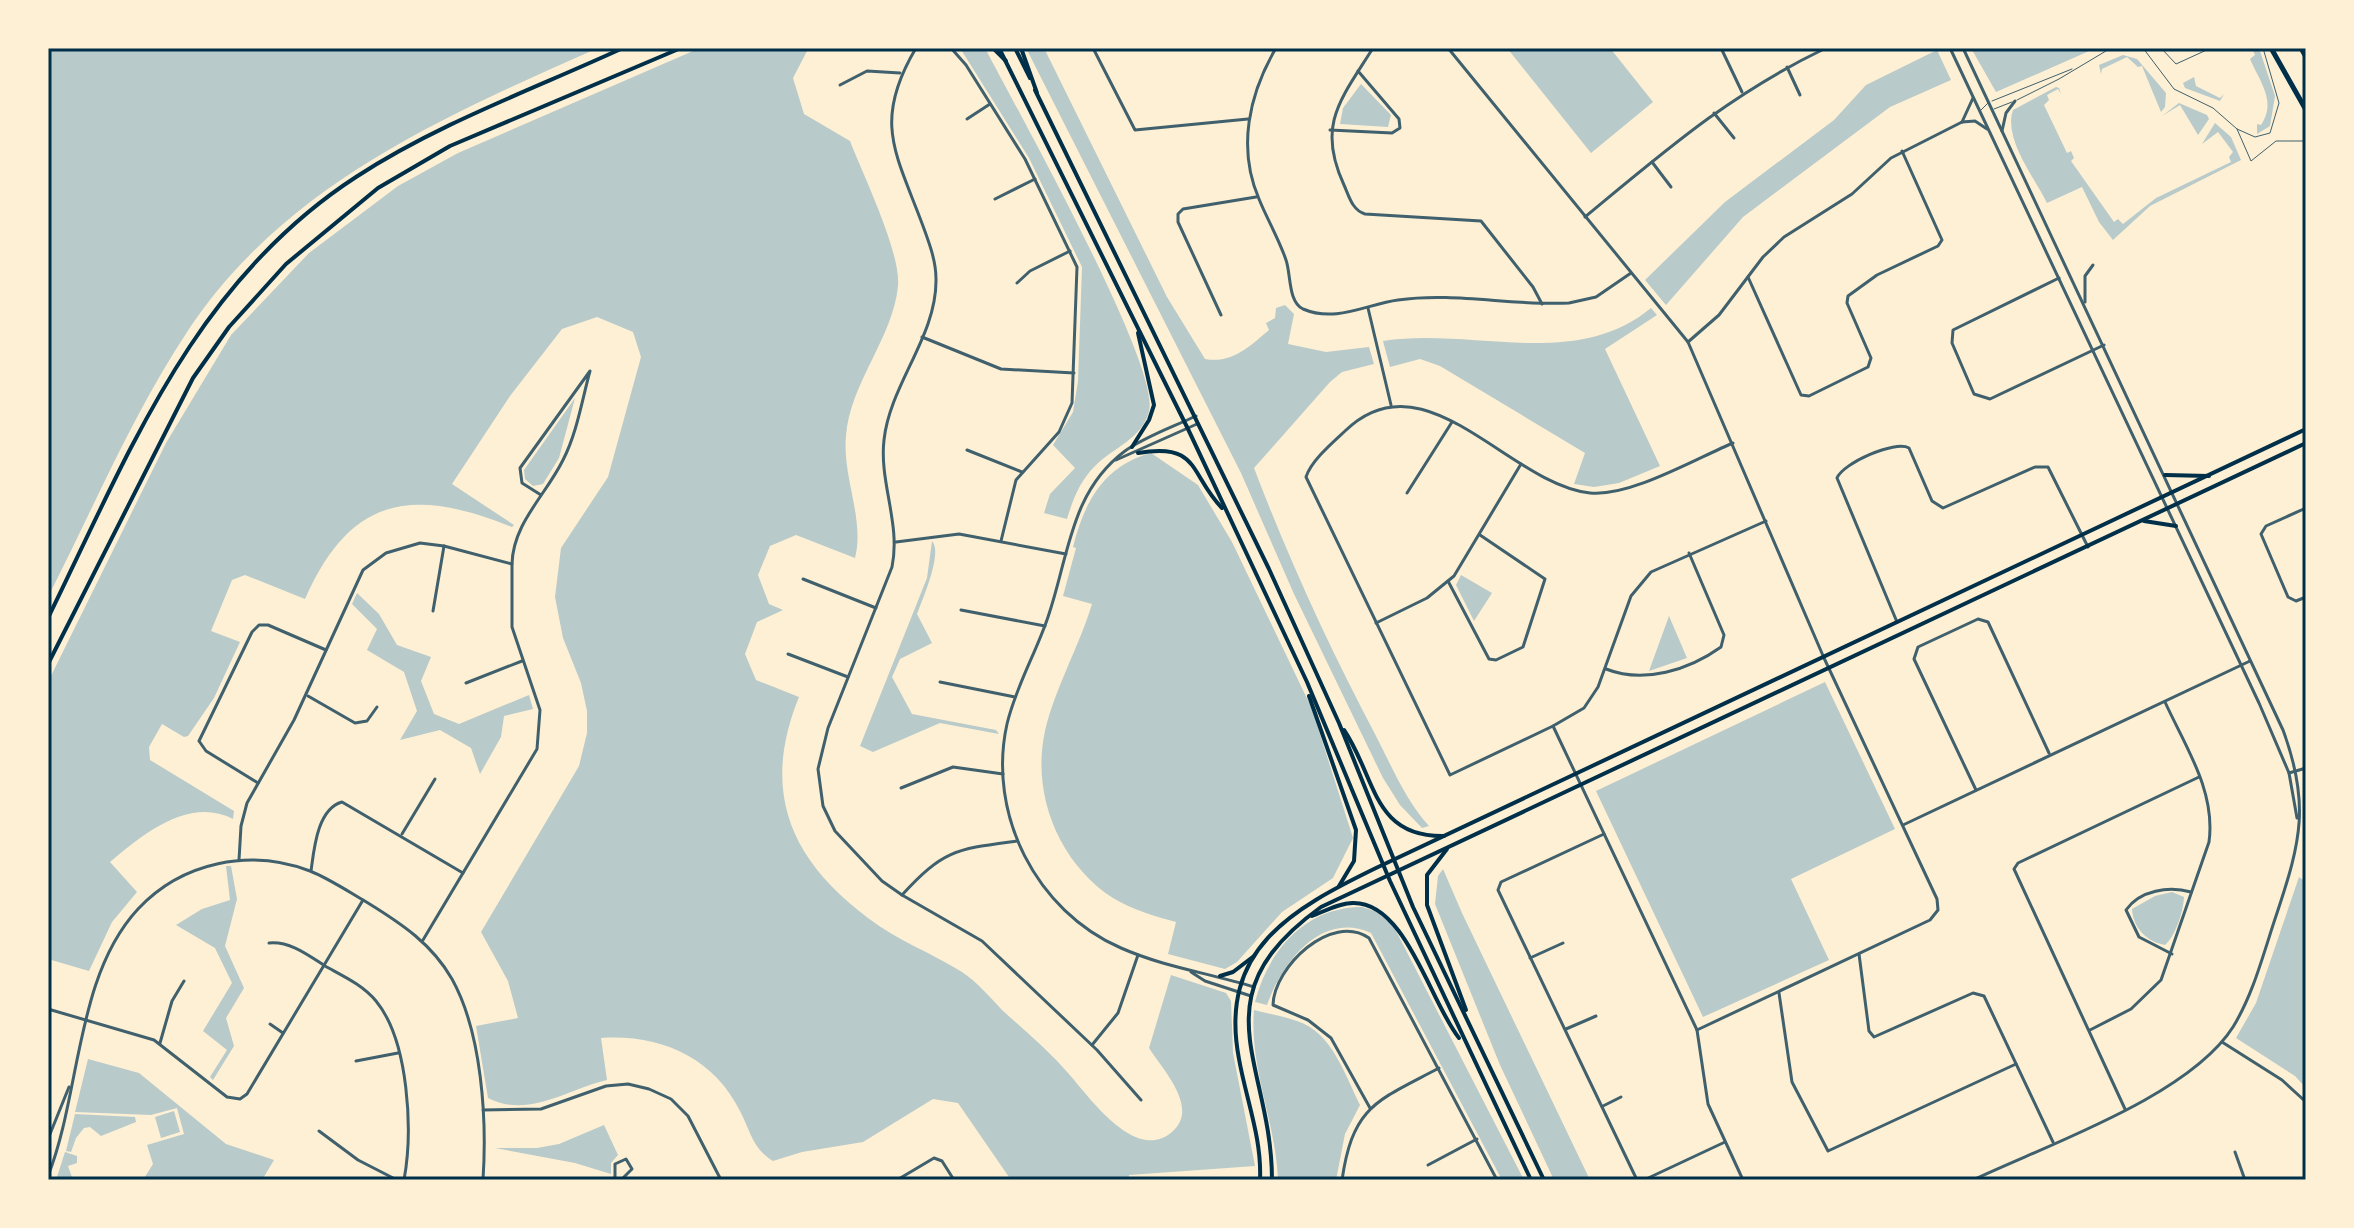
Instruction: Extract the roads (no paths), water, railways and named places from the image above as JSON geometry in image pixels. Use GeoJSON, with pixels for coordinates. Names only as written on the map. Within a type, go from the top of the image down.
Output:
{"type":"FeatureCollection","features":[{"type":"Feature","properties":{"kind":"highway"},"geometry":{"type":"LineString","coordinates":[[2271,48],[2306,110]]}},
{"type":"Feature","properties":{"kind":"highway"},"geometry":{"type":"LineString","coordinates":[[2301,48],[2306,57]]}},
{"type":"Feature","properties":{"kind":"main road"},"geometry":{"type":"LineString","coordinates":[[48,618],[161,387],[208,317],[277,240],[355,177],[411,144],[623,48]]}},
{"type":"Feature","properties":{"kind":"main road"},"geometry":{"type":"LineString","coordinates":[[48,664],[193,378],[229,327],[286,264],[378,188],[450,146],[681,48]]}},
{"type":"Feature","properties":{"kind":"main road"},"geometry":{"type":"LineString","coordinates":[[993,48],[1006,61]]}},
{"type":"Feature","properties":{"kind":"main road"},"geometry":{"type":"LineString","coordinates":[[999,48],[1188,429],[1307,682],[1387,875],[1531,1180]]}},
{"type":"Feature","properties":{"kind":"main road"},"geometry":{"type":"LineString","coordinates":[[1018,48],[1037,93],[1196,416],[1339,723],[1434,954],[1474,1028],[1544,1180]]}},
{"type":"Feature","properties":{"kind":"main road"},"geometry":{"type":"LineString","coordinates":[[1132,447],[1149,420],[1154,405],[1151,380],[1138,344],[1138,330]]}},
{"type":"Feature","properties":{"kind":"main road"},"geometry":{"type":"LineString","coordinates":[[1220,976],[1233,972],[1256,954],[1291,914],[1338,887],[2306,429]]}},
{"type":"Feature","properties":{"kind":"main road"},"geometry":{"type":"LineString","coordinates":[[1272,1180],[1267,1130],[1248,1042],[1251,996],[1280,940],[1306,918],[1387,875],[1580,783],[2306,443]]}},
{"type":"Feature","properties":{"kind":"main road"},"geometry":{"type":"LineString","coordinates":[[1138,453],[1167,450],[1189,459],[1226,512]]}},
{"type":"Feature","properties":{"kind":"main road"},"geometry":{"type":"LineString","coordinates":[[2165,475],[2211,476]]}},
{"type":"Feature","properties":{"kind":"main road"},"geometry":{"type":"LineString","coordinates":[[2141,521],[2176,526]]}},
{"type":"Feature","properties":{"kind":"main road"},"geometry":{"type":"LineString","coordinates":[[1307,682],[1356,830],[1354,861],[1338,887]]}},
{"type":"Feature","properties":{"kind":"main road"},"geometry":{"type":"LineString","coordinates":[[1339,723],[1392,820],[1414,834],[1446,836]]}},
{"type":"Feature","properties":{"kind":"main road"},"geometry":{"type":"LineString","coordinates":[[1448,847],[1427,875],[1427,905],[1474,1028]]}},
{"type":"Feature","properties":{"kind":"main road"},"geometry":{"type":"LineString","coordinates":[[1306,918],[1354,903],[1375,907],[1385,913],[1402,936],[1450,1026],[1465,1044]]}},
{"type":"Feature","properties":{"kind":"main road"},"geometry":{"type":"LineString","coordinates":[[1256,954],[1242,984],[1235,1013],[1236,1041],[1257,1135],[1260,1180]]}},
{"type":"Feature","properties":{"kind":"street"},"geometry":{"type":"LineString","coordinates":[[916,48],[901,73],[891,106],[892,140],[936,267],[936,294],[884,439],[895,542],[892,567],[819,756],[823,806],[844,844],[902,895],[982,941],[1092,1045],[1141,1100]]}},
{"type":"Feature","properties":{"kind":"street"},"geometry":{"type":"LineString","coordinates":[[951,48],[990,104],[1035,179],[1070,251],[1077,273],[1072,403],[1064,424],[1022,472],[1011,494],[1001,541]]}},
{"type":"Feature","properties":{"kind":"street"},"geometry":{"type":"LineString","coordinates":[[1093,48],[1135,130],[1248,119]]}},
{"type":"Feature","properties":{"kind":"street"},"geometry":{"type":"LineString","coordinates":[[1276,48],[1260,77],[1248,119],[1248,158],[1258,196],[1285,257],[1297,304],[1328,314],[1417,299],[1542,304],[1596,297],[1631,273]]}},
{"type":"Feature","properties":{"kind":"street"},"geometry":{"type":"LineString","coordinates":[[1373,48],[1336,109],[1330,130],[1333,162],[1358,211],[1478,219],[1533,287],[1542,304]]}},
{"type":"Feature","properties":{"kind":"street"},"geometry":{"type":"LineString","coordinates":[[1449,48],[1688,342],[1824,658],[1937,899],[1938,910],[1930,920],[1697,1030]]}},
{"type":"Feature","properties":{"kind":"street"},"geometry":{"type":"LineString","coordinates":[[1721,48],[1742,92]]}},
{"type":"Feature","properties":{"kind":"street"},"geometry":{"type":"LineString","coordinates":[[1585,217],[1713,112],[1742,92],[1826,48]]}},
{"type":"Feature","properties":{"kind":"street"},"geometry":{"type":"LineString","coordinates":[[1950,48],[2241,665],[2289,773],[2298,822]]}},
{"type":"Feature","properties":{"kind":"street"},"geometry":{"type":"LineString","coordinates":[[1963,48],[2180,503],[2251,660],[2298,771],[2301,799],[2291,870],[2253,982],[2237,1019],[2222,1042],[2185,1077],[1984,1178],[1973,1180]]}},
{"type":"Feature","properties":{"kind":"street"},"geometry":{"type":"LineString","coordinates":[[1787,67],[1800,95]]}},
{"type":"Feature","properties":{"kind":"street"},"geometry":{"type":"LineString","coordinates":[[840,85],[867,71],[901,73]]}},
{"type":"Feature","properties":{"kind":"street"},"geometry":{"type":"LineString","coordinates":[[1330,130],[1392,133],[1400,128],[1399,119],[1358,71]]}},
{"type":"Feature","properties":{"kind":"street"},"geometry":{"type":"LineString","coordinates":[[1962,122],[1970,111],[1973,98]]}},
{"type":"Feature","properties":{"kind":"street"},"geometry":{"type":"LineString","coordinates":[[2002,131],[2006,113],[2015,101]]}},
{"type":"Feature","properties":{"kind":"street"},"geometry":{"type":"LineString","coordinates":[[967,119],[990,104]]}},
{"type":"Feature","properties":{"kind":"street"},"geometry":{"type":"LineString","coordinates":[[1713,112],[1734,138]]}},
{"type":"Feature","properties":{"kind":"street"},"geometry":{"type":"LineString","coordinates":[[1688,342],[1719,315],[1784,237],[1852,194],[1902,151],[1962,122],[1975,121],[1989,130]]}},
{"type":"Feature","properties":{"kind":"street"},"geometry":{"type":"LineString","coordinates":[[1748,277],[1801,395],[1809,396],[1868,367],[1871,358],[1847,303],[1848,296],[1870,279],[1938,246],[1942,240],[1902,151]]}},
{"type":"Feature","properties":{"kind":"street"},"geometry":{"type":"LineString","coordinates":[[1652,162],[1671,187]]}},
{"type":"Feature","properties":{"kind":"street"},"geometry":{"type":"LineString","coordinates":[[995,199],[1035,179]]}},
{"type":"Feature","properties":{"kind":"street"},"geometry":{"type":"LineString","coordinates":[[1221,315],[1178,222],[1178,214],[1183,209],[1258,196]]}},
{"type":"Feature","properties":{"kind":"street"},"geometry":{"type":"LineString","coordinates":[[1017,283],[1030,271],[1070,251]]}},
{"type":"Feature","properties":{"kind":"street"},"geometry":{"type":"LineString","coordinates":[[2085,306],[2085,276],[2093,265]]}},
{"type":"Feature","properties":{"kind":"street"},"geometry":{"type":"LineString","coordinates":[[2059,278],[1953,330],[1952,343],[1974,394],[1990,399],[2104,345]]}},
{"type":"Feature","properties":{"kind":"street"},"geometry":{"type":"LineString","coordinates":[[1368,307],[1391,405]]}},
{"type":"Feature","properties":{"kind":"street"},"geometry":{"type":"LineString","coordinates":[[922,337],[1001,369],[1074,373]]}},
{"type":"Feature","properties":{"kind":"street"},"geometry":{"type":"LineString","coordinates":[[423,940],[537,749],[540,710],[510,616],[515,539],[541,495],[569,447],[590,371],[520,468],[520,480],[541,495]]}},
{"type":"Feature","properties":{"kind":"street"},"geometry":{"type":"LineString","coordinates":[[1733,443],[1629,486],[1604,493],[1563,486],[1426,409],[1391,405],[1352,424],[1306,477],[1450,775],[1584,708],[1605,669],[1635,589],[1657,567],[1766,521]]}},
{"type":"Feature","properties":{"kind":"street"},"geometry":{"type":"LineString","coordinates":[[1196,416],[1132,447],[1084,496],[1045,626],[1015,697],[1005,733],[1003,774],[1017,841],[1037,878],[1067,913],[1105,940],[1138,955],[1254,987]]}},
{"type":"Feature","properties":{"kind":"street"},"geometry":{"type":"LineString","coordinates":[[1407,493],[1452,422]]}},
{"type":"Feature","properties":{"kind":"street"},"geometry":{"type":"LineString","coordinates":[[1116,460],[1138,453],[1199,423]]}},
{"type":"Feature","properties":{"kind":"street"},"geometry":{"type":"LineString","coordinates":[[1897,622],[1837,483],[1843,469],[1881,451],[1899,444],[1909,448],[1932,501],[1943,508],[2035,467],[2045,466],[2053,472],[2088,547]]}},
{"type":"Feature","properties":{"kind":"street"},"geometry":{"type":"LineString","coordinates":[[967,450],[1022,472]]}},
{"type":"Feature","properties":{"kind":"street"},"geometry":{"type":"LineString","coordinates":[[1376,623],[1427,598],[1448,581],[1480,535],[1521,464]]}},
{"type":"Feature","properties":{"kind":"street"},"geometry":{"type":"LineString","coordinates":[[2306,508],[2266,526],[2261,534],[2288,597],[2296,601],[2306,597]]}},
{"type":"Feature","properties":{"kind":"street"},"geometry":{"type":"LineString","coordinates":[[895,542],[959,534],[1066,554]]}},
{"type":"Feature","properties":{"kind":"street"},"geometry":{"type":"LineString","coordinates":[[1448,581],[1489,659],[1496,660],[1523,647],[1544,576],[1480,535]]}},
{"type":"Feature","properties":{"kind":"street"},"geometry":{"type":"LineString","coordinates":[[239,860],[244,811],[307,695],[363,570],[396,548],[420,543],[444,546],[512,564]]}},
{"type":"Feature","properties":{"kind":"street"},"geometry":{"type":"LineString","coordinates":[[433,611],[444,546]]}},
{"type":"Feature","properties":{"kind":"street"},"geometry":{"type":"LineString","coordinates":[[1605,669],[1627,675],[1662,673],[1721,647],[1724,635],[1689,553]]}},
{"type":"Feature","properties":{"kind":"street"},"geometry":{"type":"LineString","coordinates":[[803,579],[876,608]]}},
{"type":"Feature","properties":{"kind":"street"},"geometry":{"type":"LineString","coordinates":[[961,610],[1045,626]]}},
{"type":"Feature","properties":{"kind":"street"},"geometry":{"type":"LineString","coordinates":[[1976,790],[1914,659],[1918,647],[1948,632],[1978,619],[1988,622],[2050,754]]}},
{"type":"Feature","properties":{"kind":"street"},"geometry":{"type":"LineString","coordinates":[[258,783],[206,751],[199,741],[252,632],[259,625],[268,625],[326,650]]}},
{"type":"Feature","properties":{"kind":"street"},"geometry":{"type":"LineString","coordinates":[[788,654],[848,677]]}},
{"type":"Feature","properties":{"kind":"street"},"geometry":{"type":"LineString","coordinates":[[1903,825],[2251,660]]}},
{"type":"Feature","properties":{"kind":"street"},"geometry":{"type":"LineString","coordinates":[[466,683],[522,661]]}},
{"type":"Feature","properties":{"kind":"street"},"geometry":{"type":"LineString","coordinates":[[940,682],[1015,697]]}},
{"type":"Feature","properties":{"kind":"street"},"geometry":{"type":"LineString","coordinates":[[307,695],[355,723],[367,721],[377,707]]}},
{"type":"Feature","properties":{"kind":"street"},"geometry":{"type":"LineString","coordinates":[[2090,1030],[2139,1003],[2161,980],[2193,892],[2211,826],[2208,801],[2165,702]]}},
{"type":"Feature","properties":{"kind":"street"},"geometry":{"type":"LineString","coordinates":[[1553,726],[1697,1030],[1708,1104],[1743,1180]]}},
{"type":"Feature","properties":{"kind":"street"},"geometry":{"type":"LineString","coordinates":[[901,788],[953,767],[1003,774]]}},
{"type":"Feature","properties":{"kind":"street"},"geometry":{"type":"LineString","coordinates":[[2289,773],[2306,768]]}},
{"type":"Feature","properties":{"kind":"street"},"geometry":{"type":"LineString","coordinates":[[2125,1109],[2015,875],[2015,867],[2199,777]]}},
{"type":"Feature","properties":{"kind":"street"},"geometry":{"type":"LineString","coordinates":[[401,835],[435,779]]}},
{"type":"Feature","properties":{"kind":"street"},"geometry":{"type":"LineString","coordinates":[[311,871],[320,826],[335,804],[348,804],[463,873]]}},
{"type":"Feature","properties":{"kind":"street"},"geometry":{"type":"LineString","coordinates":[[1604,834],[1499,885],[1498,894],[1637,1180]]}},
{"type":"Feature","properties":{"kind":"street"},"geometry":{"type":"LineString","coordinates":[[902,895],[928,867],[948,853],[1017,841]]}},
{"type":"Feature","properties":{"kind":"street"},"geometry":{"type":"LineString","coordinates":[[48,1176],[67,1112],[87,1020],[110,950],[138,909],[183,876],[239,860],[276,861],[311,871],[363,900],[423,940],[449,974],[464,1006],[483,1110],[483,1180]]}},
{"type":"Feature","properties":{"kind":"street"},"geometry":{"type":"LineString","coordinates":[[2172,954],[2139,937],[2126,910],[2139,899],[2166,888],[2193,892]]}},
{"type":"Feature","properties":{"kind":"street"},"geometry":{"type":"LineString","coordinates":[[48,1009],[160,1043],[227,1097],[237,1100],[247,1094],[363,900]]}},
{"type":"Feature","properties":{"kind":"street"},"geometry":{"type":"LineString","coordinates":[[1370,1108],[1325,1031],[1273,1005],[1286,971],[1312,945],[1341,933],[1361,934],[1369,938],[1497,1180]]}},
{"type":"Feature","properties":{"kind":"street"},"geometry":{"type":"LineString","coordinates":[[269,943],[293,947],[362,988],[376,1002],[392,1027],[409,1125],[404,1180]]}},
{"type":"Feature","properties":{"kind":"street"},"geometry":{"type":"LineString","coordinates":[[1530,958],[1563,943]]}},
{"type":"Feature","properties":{"kind":"street"},"geometry":{"type":"LineString","coordinates":[[1859,954],[1872,1036],[1878,1037],[1978,992],[1986,998],[2053,1142]]}},
{"type":"Feature","properties":{"kind":"street"},"geometry":{"type":"LineString","coordinates":[[1092,1045],[1118,1013],[1138,955]]}},
{"type":"Feature","properties":{"kind":"street"},"geometry":{"type":"LineString","coordinates":[[1191,972],[1205,981],[1251,996]]}},
{"type":"Feature","properties":{"kind":"street"},"geometry":{"type":"LineString","coordinates":[[160,1043],[172,1001],[184,981]]}},
{"type":"Feature","properties":{"kind":"street"},"geometry":{"type":"LineString","coordinates":[[1779,992],[1792,1082],[1828,1151],[2016,1064]]}},
{"type":"Feature","properties":{"kind":"street"},"geometry":{"type":"LineString","coordinates":[[1565,1030],[1596,1016]]}},
{"type":"Feature","properties":{"kind":"street"},"geometry":{"type":"LineString","coordinates":[[270,1024],[283,1033]]}},
{"type":"Feature","properties":{"kind":"street"},"geometry":{"type":"LineString","coordinates":[[2222,1042],[2282,1080],[2306,1102]]}},
{"type":"Feature","properties":{"kind":"street"},"geometry":{"type":"LineString","coordinates":[[356,1061],[398,1053]]}},
{"type":"Feature","properties":{"kind":"street"},"geometry":{"type":"LineString","coordinates":[[1342,1180],[1350,1135],[1370,1108],[1439,1068]]}},
{"type":"Feature","properties":{"kind":"street"},"geometry":{"type":"LineString","coordinates":[[48,1139],[71,1084]]}},
{"type":"Feature","properties":{"kind":"street"},"geometry":{"type":"LineString","coordinates":[[483,1110],[541,1109],[616,1085],[649,1089],[671,1099],[688,1116],[721,1180]]}},
{"type":"Feature","properties":{"kind":"street"},"geometry":{"type":"LineString","coordinates":[[1601,1106],[1621,1097]]}},
{"type":"Feature","properties":{"kind":"street"},"geometry":{"type":"LineString","coordinates":[[319,1131],[358,1160],[397,1180]]}},
{"type":"Feature","properties":{"kind":"street"},"geometry":{"type":"LineString","coordinates":[[1428,1165],[1477,1139]]}},
{"type":"Feature","properties":{"kind":"street"},"geometry":{"type":"LineString","coordinates":[[1644,1180],[1725,1142]]}},
{"type":"Feature","properties":{"kind":"street"},"geometry":{"type":"LineString","coordinates":[[2235,1152],[2245,1180]]}},
{"type":"Feature","properties":{"kind":"street"},"geometry":{"type":"LineString","coordinates":[[615,1180],[615,1164],[623,1158],[632,1166],[621,1180]]}},
{"type":"Feature","properties":{"kind":"street"},"geometry":{"type":"LineString","coordinates":[[897,1180],[934,1158],[942,1161],[954,1180]]}},
{"type":"Feature","properties":{"kind":"lane"},"geometry":{"type":"LineString","coordinates":[[1980,111],[1993,110],[2015,101],[2111,48]]}},
{"type":"Feature","properties":{"kind":"lane"},"geometry":{"type":"LineString","coordinates":[[2143,48],[2174,89],[2218,111],[2237,129],[2251,161],[2276,141],[2306,141]]}},
{"type":"Feature","properties":{"kind":"lane"},"geometry":{"type":"LineString","coordinates":[[2161,48],[2176,64],[2211,48]]}},
{"type":"Feature","properties":{"kind":"lane"},"geometry":{"type":"LineString","coordinates":[[2237,129],[2262,137],[2270,133],[2276,118],[2277,89],[2263,48]]}},
{"type":"Feature","properties":{"kind":"lane"},"geometry":{"type":"LineString","coordinates":[[1980,111],[1989,102],[2043,77],[2075,68]]}}]}
